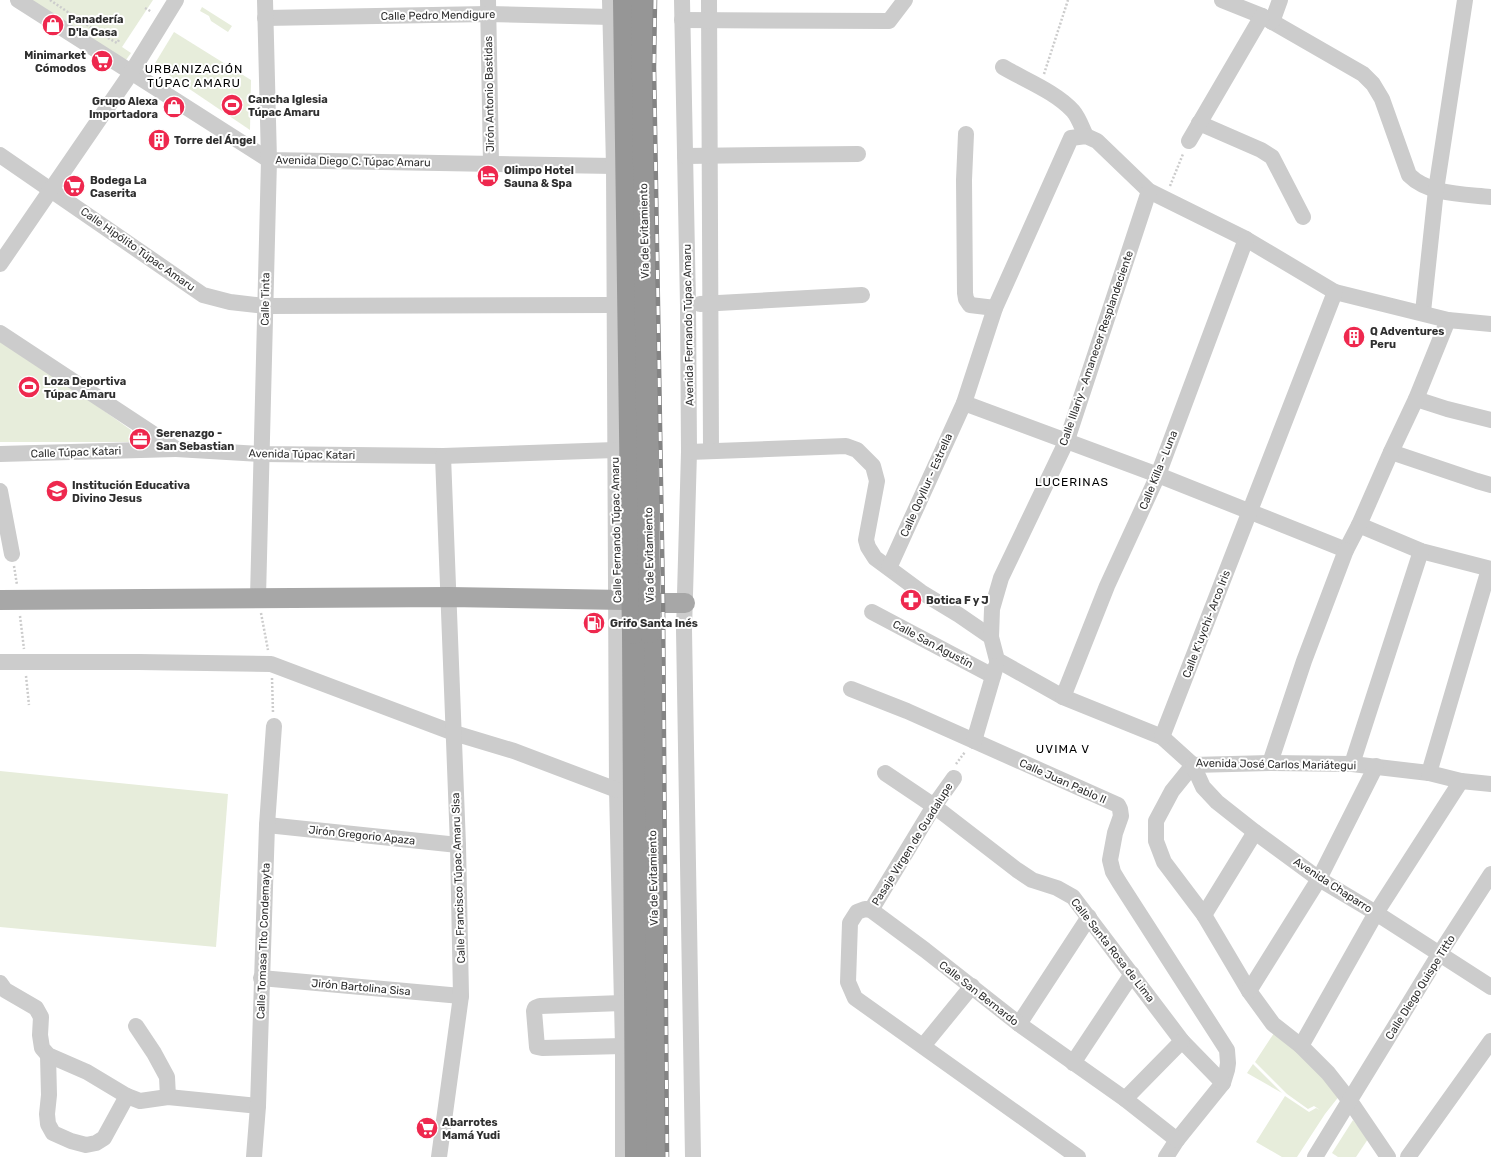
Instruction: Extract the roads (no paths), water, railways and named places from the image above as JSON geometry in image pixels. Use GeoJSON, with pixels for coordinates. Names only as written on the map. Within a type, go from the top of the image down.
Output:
{"type":"FeatureCollection","features":[{"type":"Feature","properties":{"kind":"highway","name":"Vía de Evitamiento"},"geometry":{"type":"LineString","coordinates":[[624,0],[641,574]]}},
{"type":"Feature","properties":{"kind":"highway","name":"Vía de Evitamiento"},"geometry":{"type":"LineString","coordinates":[[636,1157],[633,633],[641,574],[642,0]]}},
{"type":"Feature","properties":{"kind":"highway","name":"Vía de Evitamiento"},"geometry":{"type":"LineString","coordinates":[[633,633],[657,1157]]}},
{"type":"Feature","properties":{"kind":"main road"},"geometry":{"type":"LineString","coordinates":[[9,600],[258,597],[449,597],[617,600],[685,603]]}},
{"type":"Feature","properties":{"kind":"street","name":"Avenida Diego C. Túpac Amaru"},"geometry":{"type":"LineString","coordinates":[[18,0],[269,160],[614,166]]}},
{"type":"Feature","properties":{"kind":"street"},"geometry":{"type":"LineString","coordinates":[[0,264],[131,73],[176,0]]}},
{"type":"Feature","properties":{"kind":"street","name":"Calle Tinta"},"geometry":{"type":"LineString","coordinates":[[258,597],[269,160],[265,0]]}},
{"type":"Feature","properties":{"kind":"street","name":"Calle Fernando Túpac Amaru"},"geometry":{"type":"LineString","coordinates":[[610,0],[614,166],[617,600],[633,633],[617,790],[622,1003],[623,1157]]}},
{"type":"Feature","properties":{"kind":"street","name":"Avenida Fernando Túpac Amaru"},"geometry":{"type":"LineString","coordinates":[[682,0],[688,304],[689,452],[684,630],[693,1157]]}},
{"type":"Feature","properties":{"kind":"street"},"geometry":{"type":"LineString","coordinates":[[709,0],[711,450]]}},
{"type":"Feature","properties":{"kind":"street"},"geometry":{"type":"LineString","coordinates":[[682,20],[889,21],[905,0]]}},
{"type":"Feature","properties":{"kind":"street"},"geometry":{"type":"LineString","coordinates":[[1222,0],[1267,19],[1363,74],[1373,84],[1382,100],[1409,175],[1416,182],[1436,190],[1491,197]]}},
{"type":"Feature","properties":{"kind":"street"},"geometry":{"type":"LineString","coordinates":[[1189,141],[1199,123],[1280,0]]}},
{"type":"Feature","properties":{"kind":"street"},"geometry":{"type":"LineString","coordinates":[[1423,312],[1436,190],[1465,0]]}},
{"type":"Feature","properties":{"kind":"street","name":"Calle Pedro Mendigure"},"geometry":{"type":"LineString","coordinates":[[265,18],[488,7],[611,17]]}},
{"type":"Feature","properties":{"kind":"street","name":"Jirón Antonio Bastidas"},"geometry":{"type":"LineString","coordinates":[[488,7],[491,163]]}},
{"type":"Feature","properties":{"kind":"street"},"geometry":{"type":"LineString","coordinates":[[1003,67],[1054,95],[1064,103],[1074,112],[1086,136],[1097,141],[1149,192],[1246,239],[1335,292],[1423,312],[1448,320],[1491,324]]}},
{"type":"Feature","properties":{"kind":"street"},"geometry":{"type":"LineString","coordinates":[[1199,123],[1261,150],[1272,157],[1303,217]]}},
{"type":"Feature","properties":{"kind":"street"},"geometry":{"type":"LineString","coordinates":[[966,134],[964,180],[965,293],[966,299],[970,305],[995,308]]}},
{"type":"Feature","properties":{"kind":"street","name":"Calle Qoyllur - Estrella"},"geometry":{"type":"LineString","coordinates":[[889,568],[964,403],[995,308],[1070,138],[1086,136]]}},
{"type":"Feature","properties":{"kind":"street"},"geometry":{"type":"LineString","coordinates":[[685,156],[858,154]]}},
{"type":"Feature","properties":{"kind":"street","name":"Calle Hipólito Túpac Amaru"},"geometry":{"type":"LineString","coordinates":[[0,155],[52,189],[203,295],[230,302],[265,306],[614,304]]}},
{"type":"Feature","properties":{"kind":"street","name":"Calle Illariy - Amanecer Resplandeciente"},"geometry":{"type":"LineString","coordinates":[[991,637],[992,609],[1001,578],[1067,440],[1149,192]]}},
{"type":"Feature","properties":{"kind":"street","name":"Calle Killa - Luna"},"geometry":{"type":"LineString","coordinates":[[1063,697],[1107,586],[1158,475],[1246,239]]}},
{"type":"Feature","properties":{"kind":"street","name":"Calle K'uychi- Arco Iris"},"geometry":{"type":"LineString","coordinates":[[1162,737],[1335,292]]}},
{"type":"Feature","properties":{"kind":"street"},"geometry":{"type":"LineString","coordinates":[[688,304],[862,295]]}},
{"type":"Feature","properties":{"kind":"street"},"geometry":{"type":"LineString","coordinates":[[1270,763],[1304,661],[1346,550],[1359,525],[1390,452],[1416,399],[1448,320]]}},
{"type":"Feature","properties":{"kind":"street"},"geometry":{"type":"LineString","coordinates":[[0,333],[176,449]]}},
{"type":"Feature","properties":{"kind":"street"},"geometry":{"type":"LineString","coordinates":[[1416,399],[1447,409],[1491,420]]}},
{"type":"Feature","properties":{"kind":"street"},"geometry":{"type":"LineString","coordinates":[[964,403],[1158,475],[1346,550]]}},
{"type":"Feature","properties":{"kind":"street"},"geometry":{"type":"LineString","coordinates":[[689,452],[846,446],[857,450],[873,466],[877,481],[866,540],[868,547],[875,558],[921,592],[959,615],[991,637],[995,668],[974,741]]}},
{"type":"Feature","properties":{"kind":"street","name":"Avenida Túpac Katari"},"geometry":{"type":"LineString","coordinates":[[176,449],[262,454],[443,456],[615,450]]}},
{"type":"Feature","properties":{"kind":"street","name":"Calle Túpac Katari"},"geometry":{"type":"LineString","coordinates":[[0,454],[176,449]]}},
{"type":"Feature","properties":{"kind":"street"},"geometry":{"type":"LineString","coordinates":[[1390,452],[1491,485]]}},
{"type":"Feature","properties":{"kind":"street","name":"Calle Francisco Túpac Amaru Sisa"},"geometry":{"type":"LineString","coordinates":[[439,1157],[461,996],[458,845],[443,456]]}},
{"type":"Feature","properties":{"kind":"street"},"geometry":{"type":"LineString","coordinates":[[0,491],[12,554]]}},
{"type":"Feature","properties":{"kind":"street"},"geometry":{"type":"LineString","coordinates":[[1359,525],[1421,551],[1490,569],[1429,773]]}},
{"type":"Feature","properties":{"kind":"street"},"geometry":{"type":"LineString","coordinates":[[1352,764],[1421,551]]}},
{"type":"Feature","properties":{"kind":"street","name":"Calle San Agustín"},"geometry":{"type":"LineString","coordinates":[[872,612],[995,668]]}},
{"type":"Feature","properties":{"kind":"street"},"geometry":{"type":"LineString","coordinates":[[0,662],[271,664],[454,733],[514,751],[617,790]]}},
{"type":"Feature","properties":{"kind":"street","name":"Avenida José Carlos Mariátegui"},"geometry":{"type":"LineString","coordinates":[[995,668],[1162,737],[1193,765],[1270,763],[1352,764],[1429,773],[1462,781],[1491,784]]}},
{"type":"Feature","properties":{"kind":"street","name":"Calle Juan Pablo II"},"geometry":{"type":"LineString","coordinates":[[851,689],[907,710],[1118,805],[1121,816],[1115,833],[1110,860],[1113,872],[1227,1050],[1227,1070],[1222,1083]]}},
{"type":"Feature","properties":{"kind":"street","name":"Calle Tomasa Tito Condemayta"},"geometry":{"type":"LineString","coordinates":[[254,1157],[258,1106],[267,824],[274,726]]}},
{"type":"Feature","properties":{"kind":"street"},"geometry":{"type":"LineString","coordinates":[[1193,765],[1172,792],[1156,821],[1156,841],[1164,862],[1204,915],[1249,991],[1273,1024],[1301,1046],[1328,1073],[1350,1101],[1388,1157]]}},
{"type":"Feature","properties":{"kind":"street","name":"Avenida Chaparro"},"geometry":{"type":"LineString","coordinates":[[1193,765],[1203,788],[1217,802],[1255,832],[1319,879],[1440,953],[1491,987]]}},
{"type":"Feature","properties":{"kind":"street"},"geometry":{"type":"LineString","coordinates":[[1249,991],[1319,879],[1376,766]]}},
{"type":"Feature","properties":{"kind":"street","name":"Calle Santa Rosa de Lima"},"geometry":{"type":"LineString","coordinates":[[885,773],[934,806],[1032,880],[1057,888],[1073,897],[1182,1041],[1222,1083]]}},
{"type":"Feature","properties":{"kind":"street","name":"Pasaje Virgen de Guadalupe"},"geometry":{"type":"LineString","coordinates":[[871,910],[934,806],[954,778]]}},
{"type":"Feature","properties":{"kind":"street"},"geometry":{"type":"LineString","coordinates":[[1301,1046],[1376,913],[1462,781]]}},
{"type":"Feature","properties":{"kind":"street","name":"Jirón Gregorio Apaza"},"geometry":{"type":"LineString","coordinates":[[267,824],[458,845]]}},
{"type":"Feature","properties":{"kind":"street"},"geometry":{"type":"LineString","coordinates":[[1204,915],[1255,832]]}},
{"type":"Feature","properties":{"kind":"street","name":"Calle Diego Quispe Titto"},"geometry":{"type":"LineString","coordinates":[[1315,1157],[1440,953],[1491,874]]}},
{"type":"Feature","properties":{"kind":"street"},"geometry":{"type":"LineString","coordinates":[[871,910],[866,909],[857,912],[850,923],[848,982],[855,998],[1078,1157]]}},
{"type":"Feature","properties":{"kind":"street","name":"Calle San Bernardo"},"geometry":{"type":"LineString","coordinates":[[871,910],[972,986],[1019,1024],[1125,1099],[1177,1140]]}},
{"type":"Feature","properties":{"kind":"street"},"geometry":{"type":"LineString","coordinates":[[1019,1024],[1089,917]]}},
{"type":"Feature","properties":{"kind":"street"},"geometry":{"type":"LineString","coordinates":[[1073,1063],[1132,974]]}},
{"type":"Feature","properties":{"kind":"street","name":"Jirón Bartolina Sisa"},"geometry":{"type":"LineString","coordinates":[[261,978],[461,996]]}},
{"type":"Feature","properties":{"kind":"street"},"geometry":{"type":"LineString","coordinates":[[0,983],[5,990],[36,1008],[41,1017],[40,1035],[42,1048],[48,1055],[87,1072],[127,1096],[140,1101],[168,1096],[258,1106]]}},
{"type":"Feature","properties":{"kind":"street"},"geometry":{"type":"LineString","coordinates":[[923,1046],[972,986]]}},
{"type":"Feature","properties":{"kind":"street"},"geometry":{"type":"LineString","coordinates":[[622,1003],[540,1006],[535,1008],[534,1011],[537,1047],[622,1046]]}},
{"type":"Feature","properties":{"kind":"street"},"geometry":{"type":"LineString","coordinates":[[136,1026],[154,1053],[167,1077],[168,1096]]}},
{"type":"Feature","properties":{"kind":"street"},"geometry":{"type":"LineString","coordinates":[[1125,1099],[1182,1041]]}},
{"type":"Feature","properties":{"kind":"street"},"geometry":{"type":"LineString","coordinates":[[1408,1157],[1491,1041]]}},
{"type":"Feature","properties":{"kind":"street"},"geometry":{"type":"LineString","coordinates":[[48,1055],[49,1095],[47,1119],[53,1132],[72,1141],[86,1145],[96,1143],[104,1138],[127,1096]]}},
{"type":"Feature","properties":{"kind":"street"},"geometry":{"type":"LineString","coordinates":[[1166,1157],[1177,1140],[1222,1083]]}},
{"type":"Feature","properties":{"kind":"railway"},"geometry":{"type":"LineString","coordinates":[[655,0],[654,67],[663,603],[667,1157]]}},
{"type":"Feature","properties":{"kind":"place","name":"Panadería D'la Casa"},"geometry":{"type":"Point","coordinates":[53,25]}},
{"type":"Feature","properties":{"kind":"place","name":"Minimarket Cómodos"},"geometry":{"type":"Point","coordinates":[102,61]}},
{"type":"Feature","properties":{"kind":"place","name":"Cancha Iglesia Túpac Amaru"},"geometry":{"type":"Point","coordinates":[232,105]}},
{"type":"Feature","properties":{"kind":"place","name":"Grupo Alexa Importadora"},"geometry":{"type":"Point","coordinates":[174,107]}},
{"type":"Feature","properties":{"kind":"place","name":"Torre del Ángel"},"geometry":{"type":"Point","coordinates":[159,140]}},
{"type":"Feature","properties":{"kind":"place","name":"Olimpo Hotel Sauna & Spa"},"geometry":{"type":"Point","coordinates":[488,176]}},
{"type":"Feature","properties":{"kind":"place","name":"Bodega La Caserita"},"geometry":{"type":"Point","coordinates":[74,186]}},
{"type":"Feature","properties":{"kind":"place","name":"Q Adventures Peru"},"geometry":{"type":"Point","coordinates":[1354,337]}},
{"type":"Feature","properties":{"kind":"place","name":"Loza Deportiva Túpac Amaru"},"geometry":{"type":"Point","coordinates":[29,387]}},
{"type":"Feature","properties":{"kind":"place","name":"Serenazgo - San Sebastian"},"geometry":{"type":"Point","coordinates":[140,439]}},
{"type":"Feature","properties":{"kind":"place","name":"Institución Educativa Divino Jesus"},"geometry":{"type":"Point","coordinates":[57,491]}},
{"type":"Feature","properties":{"kind":"place","name":"Botica F y J"},"geometry":{"type":"Point","coordinates":[911,600]}},
{"type":"Feature","properties":{"kind":"place","name":"Grifo Santa Inés"},"geometry":{"type":"Point","coordinates":[594,623]}},
{"type":"Feature","properties":{"kind":"place","name":"Abarrotes Mamá Yudi"},"geometry":{"type":"Point","coordinates":[427,1128]}},
{"type":"Feature","properties":{"kind":"district","name":"URBANIZACIÓN TÚPAC AMARU"},"geometry":{"type":"Point","coordinates":[194,76]}},
{"type":"Feature","properties":{"kind":"district","name":"LUCERINAS"},"geometry":{"type":"Point","coordinates":[1072,482]}},
{"type":"Feature","properties":{"kind":"district","name":"UVIMA V"},"geometry":{"type":"Point","coordinates":[1063,749]}}]}
